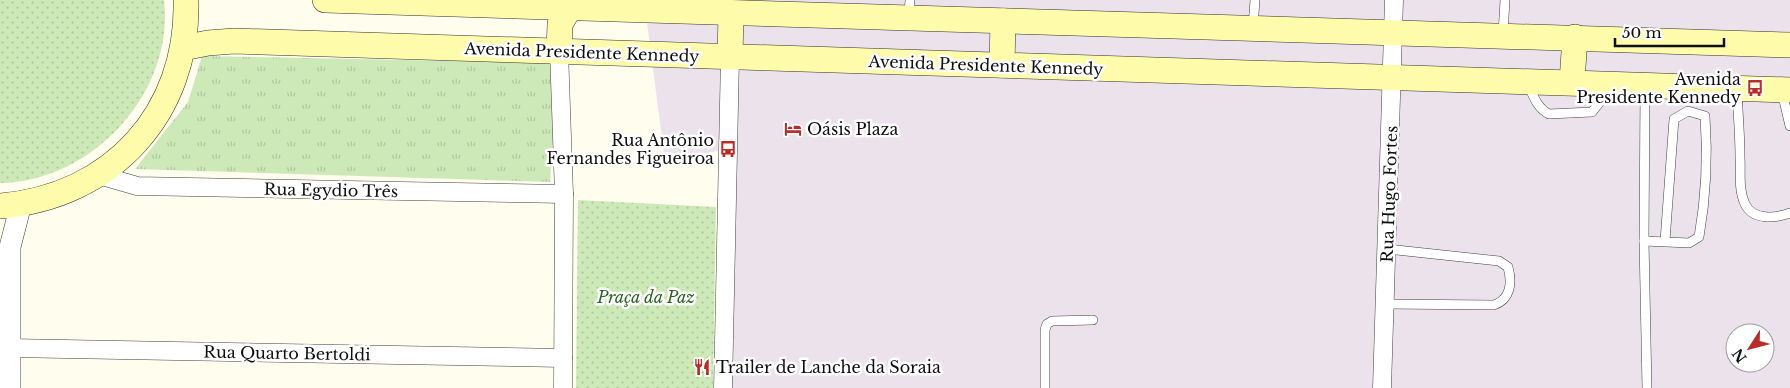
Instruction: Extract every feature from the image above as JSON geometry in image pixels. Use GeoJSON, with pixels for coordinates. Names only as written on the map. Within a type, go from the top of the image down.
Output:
{"type":"FeatureCollection","features":[{"type":"Feature","properties":{"kind":"main road"},"geometry":{"type":"LineString","coordinates":[[11,205],[57,195],[74,188],[99,175],[129,150],[154,120],[172,86],[184,48],[187,20],[186,0]]}},
{"type":"Feature","properties":{"kind":"main road"},"geometry":{"type":"LineString","coordinates":[[325,0],[569,9],[731,7],[858,13],[909,9],[1003,21],[1253,27],[1393,33],[1503,34],[1790,46]]}},
{"type":"Feature","properties":{"kind":"main road"},"geometry":{"type":"LineString","coordinates":[[730,57],[731,7]]}},
{"type":"Feature","properties":{"kind":"main road"},"geometry":{"type":"LineString","coordinates":[[559,52],[560,24],[569,9]]}},
{"type":"Feature","properties":{"kind":"main road"},"geometry":{"type":"LineString","coordinates":[[1002,66],[1003,21]]}},
{"type":"Feature","properties":{"kind":"main road"},"geometry":{"type":"LineString","coordinates":[[1572,82],[1575,37]]}},
{"type":"Feature","properties":{"kind":"main road","name":"Avenida Presidente Kennedy"},"geometry":{"type":"LineString","coordinates":[[184,48],[208,43],[234,41],[1786,90]]}},
{"type":"Feature","properties":{"kind":"street","name":"Rua Hugo Fortes"},"geometry":{"type":"LineString","coordinates":[[1382,388],[1394,0]]}},
{"type":"Feature","properties":{"kind":"street"},"geometry":{"type":"LineString","coordinates":[[559,52],[564,194],[563,388]]}},
{"type":"Feature","properties":{"kind":"street"},"geometry":{"type":"LineString","coordinates":[[723,388],[730,57]]}},
{"type":"Feature","properties":{"kind":"street","name":"Rua Egydio Três"},"geometry":{"type":"LineString","coordinates":[[99,175],[136,186],[564,194]]}},
{"type":"Feature","properties":{"kind":"street"},"geometry":{"type":"LineString","coordinates":[[10,388],[11,205]]}},
{"type":"Feature","properties":{"kind":"street","name":"Rua Quarto Bertoldi"},"geometry":{"type":"LineString","coordinates":[[10,348],[563,358]]}},
{"type":"Feature","properties":{"kind":"lane"},"geometry":{"type":"LineString","coordinates":[[1253,27],[1255,0]]}},
{"type":"Feature","properties":{"kind":"lane"},"geometry":{"type":"LineString","coordinates":[[1503,34],[1505,0]]}},
{"type":"Feature","properties":{"kind":"lane"},"geometry":{"type":"LineString","coordinates":[[1527,81],[1538,104],[1543,111],[1549,114],[1592,112],[1614,84]]}},
{"type":"Feature","properties":{"kind":"lane"},"geometry":{"type":"LineString","coordinates":[[1645,85],[1644,241],[1647,388]]}},
{"type":"Feature","properties":{"kind":"lane"},"geometry":{"type":"LineString","coordinates":[[1737,88],[1740,178],[1745,204],[1752,213],[1764,218],[1790,213]]}},
{"type":"Feature","properties":{"kind":"lane"},"geometry":{"type":"LineString","coordinates":[[1786,90],[1790,126]]}},
{"type":"Feature","properties":{"kind":"lane"},"geometry":{"type":"LineString","coordinates":[[1644,241],[1666,242],[1689,243],[1699,237],[1705,202],[1707,140],[1705,116],[1688,111],[1674,119],[1666,242]]}},
{"type":"Feature","properties":{"kind":"lane"},"geometry":{"type":"LineString","coordinates":[[1385,304],[1494,305],[1503,302],[1508,292],[1510,275],[1508,267],[1499,261],[1387,250]]}},
{"type":"Feature","properties":{"kind":"lane"},"geometry":{"type":"LineString","coordinates":[[1045,388],[1045,330],[1047,324],[1052,321],[1093,320]]}},
{"type":"Feature","properties":{"kind":"shaded area"},"geometry":{"type":"Polygon","coordinates":[[[644,0],[1790,0],[1790,388],[722,388],[727,149],[708,153],[664,153],[644,0]]]}},
{"type":"Feature","properties":{"kind":"green space"},"geometry":{"type":"Polygon","coordinates":[[[0,0],[164,0],[164,34],[156,67],[141,98],[121,126],[95,149],[66,167],[34,179],[0,183],[0,0]]]}},
{"type":"Feature","properties":{"kind":"green space"},"geometry":{"type":"Polygon","coordinates":[[[202,56],[559,63],[550,182],[135,169],[188,102],[202,56]]]}},
{"type":"Feature","properties":{"kind":"green space","name":"Praça da Paz"},"geometry":{"type":"Polygon","coordinates":[[[578,200],[716,207],[713,388],[576,388],[578,200]]]}},
{"type":"Feature","properties":{"kind":"place","name":"Avenida Presidente Kennedy"},"geometry":{"type":"Point","coordinates":[1755,88]}},
{"type":"Feature","properties":{"kind":"place","name":"Oásis Plaza"},"geometry":{"type":"Point","coordinates":[793,129]}},
{"type":"Feature","properties":{"kind":"place","name":"Rua Antônio Fernandes Figueiroa"},"geometry":{"type":"Point","coordinates":[728,149]}},
{"type":"Feature","properties":{"kind":"place","name":"Trailer de Lanche da Soraia"},"geometry":{"type":"Point","coordinates":[702,367]}}]}
